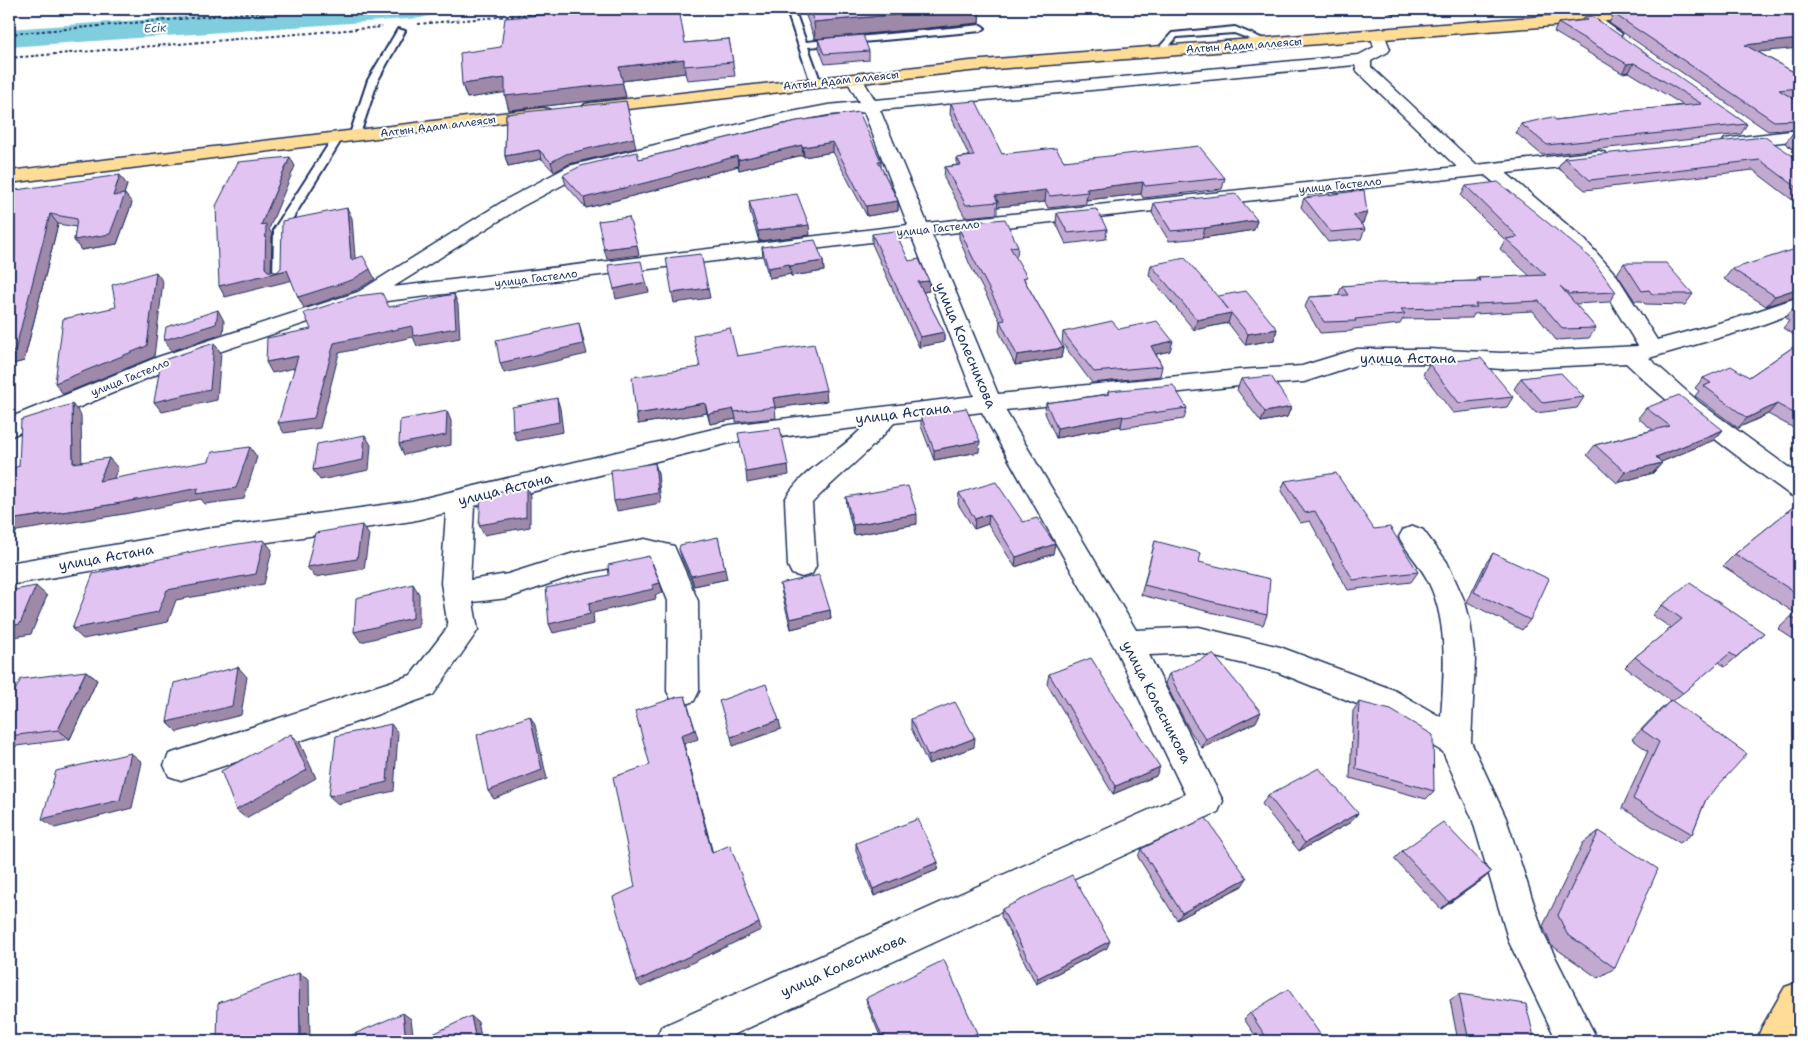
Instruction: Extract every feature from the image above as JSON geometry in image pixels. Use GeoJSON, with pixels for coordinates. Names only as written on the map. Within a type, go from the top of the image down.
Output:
{"type":"FeatureCollection","features":[{"type":"Feature","properties":{"kind":"main road","name":"Алтын Адам аллеясы"},"geometry":{"type":"LineString","coordinates":[[9,177],[970,66],[1378,34],[1584,13],[1675,9]]}},
{"type":"Feature","properties":{"kind":"main road"},"geometry":{"type":"LineString","coordinates":[[1776,1041],[1799,1001]]}},
{"type":"Feature","properties":{"kind":"street"},"geometry":{"type":"LineString","coordinates":[[1584,13],[1630,46]]}},
{"type":"Feature","properties":{"kind":"street"},"geometry":{"type":"LineString","coordinates":[[359,298],[514,204],[576,170],[781,119],[828,110],[1363,59],[1382,49],[1378,34]]}},
{"type":"Feature","properties":{"kind":"street"},"geometry":{"type":"LineString","coordinates":[[1363,59],[1363,68],[1367,74],[1481,170],[1578,244],[1609,281],[1641,352],[1661,384],[1799,488]]}},
{"type":"Feature","properties":{"kind":"street","name":"улица Колесникова"},"geometry":{"type":"LineString","coordinates":[[675,1041],[1206,801],[1128,643],[989,403],[870,106],[854,79]]}},
{"type":"Feature","properties":{"kind":"street"},"geometry":{"type":"LineString","coordinates":[[1741,122],[1785,154]]}},
{"type":"Feature","properties":{"kind":"street"},"geometry":{"type":"LineString","coordinates":[[1716,144],[1799,135]]}},
{"type":"Feature","properties":{"kind":"street","name":"улица Гастелло"},"geometry":{"type":"LineString","coordinates":[[9,428],[166,362],[359,298],[919,230],[1617,155]]}},
{"type":"Feature","properties":{"kind":"street","name":"улица Астана"},"geometry":{"type":"LineString","coordinates":[[9,574],[206,540],[412,511],[730,434],[989,403],[1230,379],[1304,374],[1357,357],[1428,356],[1501,361],[1641,352],[1745,323],[1799,304]]}},
{"type":"Feature","properties":{"kind":"street"},"geometry":{"type":"LineString","coordinates":[[802,566],[798,500],[828,469],[869,436],[887,415]]}},
{"type":"Feature","properties":{"kind":"street"},"geometry":{"type":"LineString","coordinates":[[181,765],[340,714],[422,685],[463,630],[455,584],[461,499]]}},
{"type":"Feature","properties":{"kind":"street"},"geometry":{"type":"LineString","coordinates":[[1413,537],[1442,581],[1456,617],[1460,647],[1455,742],[1489,818],[1528,942],[1578,1041]]}},
{"type":"Feature","properties":{"kind":"street"},"geometry":{"type":"LineString","coordinates":[[457,593],[508,586],[574,564],[645,550],[664,554],[683,601],[683,691]]}},
{"type":"Feature","properties":{"kind":"street"},"geometry":{"type":"LineString","coordinates":[[1128,643],[1199,640],[1280,660],[1383,700],[1455,742]]}},
{"type":"Feature","properties":{"kind":"lane"},"geometry":{"type":"LineString","coordinates":[[793,17],[816,83]]}},
{"type":"Feature","properties":{"kind":"lane"},"geometry":{"type":"LineString","coordinates":[[803,45],[981,28]]}},
{"type":"Feature","properties":{"kind":"lane"},"geometry":{"type":"LineString","coordinates":[[279,278],[280,230],[346,138],[373,80],[401,31]]}},
{"type":"Feature","properties":{"kind":"path"},"geometry":{"type":"LineString","coordinates":[[9,34],[292,9]]}},
{"type":"Feature","properties":{"kind":"path"},"geometry":{"type":"LineString","coordinates":[[416,24],[591,9]]}},
{"type":"Feature","properties":{"kind":"path"},"geometry":{"type":"LineString","coordinates":[[9,58],[387,26]]}},
{"type":"Feature","properties":{"kind":"building"},"geometry":{"type":"Polygon","coordinates":[[[615,9],[679,9],[685,43],[729,39],[733,62],[684,66],[684,59],[619,67],[623,83],[505,96],[505,78],[462,84],[460,53],[501,47],[505,18],[615,9]]]}},
{"type":"Feature","properties":{"kind":"building"},"geometry":{"type":"Polygon","coordinates":[[[809,9],[958,9],[814,22],[809,9]]]}},
{"type":"Feature","properties":{"kind":"building"},"geometry":{"type":"Polygon","coordinates":[[[1655,9],[1799,9],[1799,39],[1745,45],[1799,75],[1799,88],[1779,90],[1799,102],[1799,120],[1774,121],[1614,14],[1655,9]]]}},
{"type":"Feature","properties":{"kind":"building"},"geometry":{"type":"Polygon","coordinates":[[[1592,16],[1747,124],[1547,145],[1521,124],[1552,117],[1556,120],[1633,110],[1702,104],[1634,63],[1627,64],[1558,23],[1588,20],[1584,17],[1592,16]]]}},
{"type":"Feature","properties":{"kind":"building"},"geometry":{"type":"Polygon","coordinates":[[[863,35],[869,51],[824,54],[818,39],[863,35]]]}},
{"type":"Feature","properties":{"kind":"building"},"geometry":{"type":"Polygon","coordinates":[[[626,101],[634,138],[566,154],[551,162],[539,150],[505,156],[506,114],[626,101]]]}},
{"type":"Feature","properties":{"kind":"building"},"geometry":{"type":"Polygon","coordinates":[[[976,101],[1002,154],[1056,148],[1064,161],[1199,146],[1225,178],[1145,186],[1143,182],[1086,189],[1088,192],[1050,196],[1046,190],[995,196],[998,202],[966,205],[945,167],[961,165],[957,158],[974,156],[951,103],[976,101]]]}},
{"type":"Feature","properties":{"kind":"building"},"geometry":{"type":"Polygon","coordinates":[[[859,112],[881,161],[878,161],[898,201],[866,206],[833,142],[803,147],[802,145],[738,160],[737,156],[674,174],[673,176],[584,198],[563,175],[581,166],[637,152],[639,159],[797,121],[859,112]]]}},
{"type":"Feature","properties":{"kind":"building"},"geometry":{"type":"Polygon","coordinates":[[[1799,133],[1799,139],[1792,134],[1799,133]]]}},
{"type":"Feature","properties":{"kind":"building"},"geometry":{"type":"Polygon","coordinates":[[[1765,137],[1799,160],[1799,189],[1760,160],[1590,180],[1564,158],[1765,137]]]}},
{"type":"Feature","properties":{"kind":"building"},"geometry":{"type":"Polygon","coordinates":[[[290,157],[261,225],[266,224],[265,268],[268,271],[277,272],[281,268],[282,221],[347,208],[351,260],[363,256],[370,269],[352,280],[298,297],[287,270],[219,286],[216,206],[238,162],[290,157]]]}},
{"type":"Feature","properties":{"kind":"building"},"geometry":{"type":"Polygon","coordinates":[[[120,175],[113,196],[125,194],[110,234],[74,240],[77,219],[50,214],[15,351],[9,353],[9,191],[120,175]]]}},
{"type":"Feature","properties":{"kind":"building"},"geometry":{"type":"Polygon","coordinates":[[[1498,182],[1591,258],[1616,292],[1569,294],[1560,286],[1596,328],[1563,329],[1539,301],[1475,304],[1477,307],[1401,309],[1405,314],[1355,319],[1356,321],[1324,322],[1309,297],[1348,295],[1342,286],[1377,283],[1481,281],[1478,278],[1546,275],[1506,239],[1518,237],[1466,186],[1498,182]]]}},
{"type":"Feature","properties":{"kind":"building"},"geometry":{"type":"Polygon","coordinates":[[[1364,190],[1367,213],[1353,215],[1365,229],[1331,232],[1304,198],[1364,190]]]}},
{"type":"Feature","properties":{"kind":"building"},"geometry":{"type":"Polygon","coordinates":[[[797,194],[809,225],[758,231],[749,201],[797,194]]]}},
{"type":"Feature","properties":{"kind":"building"},"geometry":{"type":"Polygon","coordinates":[[[1236,194],[1257,220],[1171,231],[1154,203],[1236,194]]]}},
{"type":"Feature","properties":{"kind":"building"},"geometry":{"type":"Polygon","coordinates":[[[1096,209],[1107,229],[1068,233],[1057,213],[1096,209]]]}},
{"type":"Feature","properties":{"kind":"building"},"geometry":{"type":"Polygon","coordinates":[[[629,217],[637,245],[604,249],[598,221],[629,217]]]}},
{"type":"Feature","properties":{"kind":"building"},"geometry":{"type":"Polygon","coordinates":[[[1005,219],[1018,246],[1010,247],[1027,277],[1023,278],[1063,348],[1017,355],[1000,321],[1005,320],[959,228],[977,226],[974,222],[1005,219]]]}},
{"type":"Feature","properties":{"kind":"building"},"geometry":{"type":"Polygon","coordinates":[[[895,231],[909,261],[919,259],[929,281],[918,282],[944,332],[920,337],[872,234],[895,231]]]}},
{"type":"Feature","properties":{"kind":"building"},"geometry":{"type":"Polygon","coordinates":[[[815,240],[823,261],[768,268],[762,247],[815,240]]]}},
{"type":"Feature","properties":{"kind":"building"},"geometry":{"type":"Polygon","coordinates":[[[1799,248],[1799,288],[1775,296],[1732,269],[1799,248]]]}},
{"type":"Feature","properties":{"kind":"building"},"geometry":{"type":"Polygon","coordinates":[[[701,254],[708,288],[672,293],[666,258],[701,254]]]}},
{"type":"Feature","properties":{"kind":"building"},"geometry":{"type":"Polygon","coordinates":[[[1185,258],[1229,310],[1218,296],[1246,291],[1277,329],[1248,334],[1231,313],[1197,320],[1151,265],[1185,258]]]}},
{"type":"Feature","properties":{"kind":"building"},"geometry":{"type":"Polygon","coordinates":[[[641,261],[646,282],[614,289],[608,265],[641,261]]]}},
{"type":"Feature","properties":{"kind":"building"},"geometry":{"type":"Polygon","coordinates":[[[1624,263],[1666,263],[1693,294],[1652,294],[1649,290],[1642,291],[1624,263]]]}},
{"type":"Feature","properties":{"kind":"building"},"geometry":{"type":"Polygon","coordinates":[[[156,272],[147,346],[55,383],[63,319],[116,307],[112,285],[156,272]]]}},
{"type":"Feature","properties":{"kind":"building"},"geometry":{"type":"Polygon","coordinates":[[[382,293],[389,307],[454,294],[456,328],[413,336],[412,326],[334,343],[314,418],[278,423],[298,356],[266,362],[267,338],[311,329],[304,313],[357,296],[382,293]]]}},
{"type":"Feature","properties":{"kind":"building"},"geometry":{"type":"Polygon","coordinates":[[[218,310],[216,324],[164,340],[166,327],[218,310]]]}},
{"type":"Feature","properties":{"kind":"building"},"geometry":{"type":"Polygon","coordinates":[[[1799,315],[1799,322],[1792,318],[1799,315]]]}},
{"type":"Feature","properties":{"kind":"building"},"geometry":{"type":"Polygon","coordinates":[[[1112,321],[1119,329],[1157,321],[1173,341],[1151,346],[1162,366],[1094,372],[1063,332],[1112,321]]]}},
{"type":"Feature","properties":{"kind":"building"},"geometry":{"type":"Polygon","coordinates":[[[579,323],[583,344],[500,363],[496,340],[579,323]]]}},
{"type":"Feature","properties":{"kind":"building"},"geometry":{"type":"Polygon","coordinates":[[[730,328],[737,356],[814,344],[826,390],[773,398],[775,407],[734,412],[734,409],[708,414],[705,403],[636,414],[632,377],[700,367],[693,335],[730,328]]]}},
{"type":"Feature","properties":{"kind":"building"},"geometry":{"type":"Polygon","coordinates":[[[214,343],[210,389],[154,402],[161,361],[214,343]]]}},
{"type":"Feature","properties":{"kind":"building"},"geometry":{"type":"Polygon","coordinates":[[[1799,343],[1799,416],[1777,404],[1747,418],[1704,386],[1711,383],[1703,378],[1731,366],[1749,377],[1799,343]]]}},
{"type":"Feature","properties":{"kind":"building"},"geometry":{"type":"Polygon","coordinates":[[[1481,358],[1513,397],[1459,403],[1429,364],[1481,358]]]}},
{"type":"Feature","properties":{"kind":"building"},"geometry":{"type":"Polygon","coordinates":[[[1561,373],[1584,397],[1543,403],[1521,378],[1561,373]]]}},
{"type":"Feature","properties":{"kind":"building"},"geometry":{"type":"Polygon","coordinates":[[[1271,376],[1291,407],[1265,412],[1241,379],[1271,376]]]}},
{"type":"Feature","properties":{"kind":"building"},"geometry":{"type":"Polygon","coordinates":[[[1173,385],[1187,408],[1123,416],[1057,428],[1046,403],[1110,394],[1108,391],[1173,385]]]}},
{"type":"Feature","properties":{"kind":"building"},"geometry":{"type":"Polygon","coordinates":[[[1679,395],[1723,430],[1656,457],[1662,463],[1625,472],[1595,445],[1670,426],[1646,408],[1679,395]]]}},
{"type":"Feature","properties":{"kind":"building"},"geometry":{"type":"Polygon","coordinates":[[[557,398],[559,422],[513,431],[512,407],[557,398]]]}},
{"type":"Feature","properties":{"kind":"building"},"geometry":{"type":"Polygon","coordinates":[[[72,404],[73,463],[109,458],[99,481],[209,461],[212,452],[250,447],[236,488],[196,494],[199,488],[115,504],[9,520],[9,470],[19,466],[21,420],[72,404]]]}},
{"type":"Feature","properties":{"kind":"building"},"geometry":{"type":"Polygon","coordinates":[[[966,408],[980,441],[934,450],[921,416],[966,408]]]}},
{"type":"Feature","properties":{"kind":"building"},"geometry":{"type":"Polygon","coordinates":[[[447,411],[446,435],[399,444],[400,420],[447,411]]]}},
{"type":"Feature","properties":{"kind":"building"},"geometry":{"type":"Polygon","coordinates":[[[780,428],[788,465],[746,472],[738,433],[780,428]]]}},
{"type":"Feature","properties":{"kind":"building"},"geometry":{"type":"Polygon","coordinates":[[[365,435],[363,460],[313,470],[317,444],[365,435]]]}},
{"type":"Feature","properties":{"kind":"building"},"geometry":{"type":"Polygon","coordinates":[[[655,463],[658,493],[614,501],[611,470],[655,463]]]}},
{"type":"Feature","properties":{"kind":"building"},"geometry":{"type":"Polygon","coordinates":[[[1336,473],[1374,529],[1390,527],[1418,572],[1353,580],[1315,511],[1305,513],[1285,481],[1336,473]]]}},
{"type":"Feature","properties":{"kind":"building"},"geometry":{"type":"Polygon","coordinates":[[[996,482],[1023,522],[1037,518],[1055,544],[1016,557],[989,514],[975,519],[959,493],[996,482]]]}},
{"type":"Feature","properties":{"kind":"building"},"geometry":{"type":"Polygon","coordinates":[[[526,486],[526,517],[479,525],[481,495],[526,486]]]}},
{"type":"Feature","properties":{"kind":"building"},"geometry":{"type":"Polygon","coordinates":[[[908,486],[917,514],[853,525],[846,497],[908,486]]]}},
{"type":"Feature","properties":{"kind":"building"},"geometry":{"type":"Polygon","coordinates":[[[1799,502],[1799,595],[1735,554],[1799,502]]]}},
{"type":"Feature","properties":{"kind":"building"},"geometry":{"type":"Polygon","coordinates":[[[362,525],[357,559],[307,567],[315,533],[362,525]]]}},
{"type":"Feature","properties":{"kind":"building"},"geometry":{"type":"Polygon","coordinates":[[[718,537],[725,569],[691,576],[679,549],[680,545],[718,537]]]}},
{"type":"Feature","properties":{"kind":"building"},"geometry":{"type":"Polygon","coordinates":[[[264,540],[256,574],[167,590],[158,612],[72,629],[93,574],[200,550],[264,540]]]}},
{"type":"Feature","properties":{"kind":"building"},"geometry":{"type":"Polygon","coordinates":[[[1155,541],[1201,553],[1199,562],[1270,579],[1267,615],[1144,585],[1155,541]]]}},
{"type":"Feature","properties":{"kind":"building"},"geometry":{"type":"Polygon","coordinates":[[[1493,553],[1549,579],[1530,620],[1474,592],[1493,553]]]}},
{"type":"Feature","properties":{"kind":"building"},"geometry":{"type":"Polygon","coordinates":[[[649,556],[660,583],[652,585],[653,589],[589,603],[590,614],[549,624],[546,588],[609,575],[608,565],[649,556]]]}},
{"type":"Feature","properties":{"kind":"building"},"geometry":{"type":"Polygon","coordinates":[[[819,575],[830,610],[790,619],[780,584],[819,575]]]}},
{"type":"Feature","properties":{"kind":"building"},"geometry":{"type":"Polygon","coordinates":[[[1690,583],[1764,633],[1736,657],[1730,653],[1683,693],[1635,657],[1682,619],[1662,605],[1690,583]]]}},
{"type":"Feature","properties":{"kind":"building"},"geometry":{"type":"Polygon","coordinates":[[[413,584],[413,618],[354,632],[356,598],[413,584]]]}},
{"type":"Feature","properties":{"kind":"building"},"geometry":{"type":"Polygon","coordinates":[[[36,586],[20,624],[9,626],[9,591],[36,586]]]}},
{"type":"Feature","properties":{"kind":"building"},"geometry":{"type":"Polygon","coordinates":[[[1799,609],[1799,622],[1791,617],[1799,609]]]}},
{"type":"Feature","properties":{"kind":"building"},"geometry":{"type":"Polygon","coordinates":[[[1213,654],[1261,712],[1206,739],[1194,722],[1169,674],[1213,654]]]}},
{"type":"Feature","properties":{"kind":"building"},"geometry":{"type":"Polygon","coordinates":[[[1091,658],[1160,767],[1116,786],[1049,674],[1091,658]]]}},
{"type":"Feature","properties":{"kind":"building"},"geometry":{"type":"Polygon","coordinates":[[[238,667],[232,706],[167,722],[174,683],[238,667]]]}},
{"type":"Feature","properties":{"kind":"building"},"geometry":{"type":"Polygon","coordinates":[[[86,671],[58,730],[9,736],[9,702],[21,679],[86,671]]]}},
{"type":"Feature","properties":{"kind":"building"},"geometry":{"type":"Polygon","coordinates":[[[766,684],[779,720],[731,737],[719,701],[766,684]]]}},
{"type":"Feature","properties":{"kind":"building"},"geometry":{"type":"Polygon","coordinates":[[[685,696],[695,730],[681,735],[712,853],[730,845],[759,923],[637,981],[613,897],[635,887],[613,777],[650,765],[635,711],[685,696]]]}},
{"type":"Feature","properties":{"kind":"building"},"geometry":{"type":"Polygon","coordinates":[[[1671,700],[1747,754],[1706,799],[1692,834],[1633,799],[1659,742],[1642,730],[1671,700]]]}},
{"type":"Feature","properties":{"kind":"building"},"geometry":{"type":"Polygon","coordinates":[[[955,702],[975,738],[928,756],[911,719],[955,702]]]}},
{"type":"Feature","properties":{"kind":"building"},"geometry":{"type":"Polygon","coordinates":[[[1359,702],[1391,710],[1433,735],[1434,791],[1356,769],[1359,702]]]}},
{"type":"Feature","properties":{"kind":"building"},"geometry":{"type":"Polygon","coordinates":[[[530,716],[542,770],[488,791],[477,735],[530,716]]]}},
{"type":"Feature","properties":{"kind":"building"},"geometry":{"type":"Polygon","coordinates":[[[391,724],[387,782],[329,796],[336,736],[391,724]]]}},
{"type":"Feature","properties":{"kind":"building"},"geometry":{"type":"Polygon","coordinates":[[[291,734],[307,770],[236,810],[221,771],[291,734]]]}},
{"type":"Feature","properties":{"kind":"building"},"geometry":{"type":"Polygon","coordinates":[[[131,753],[120,800],[42,819],[56,771],[131,753]]]}},
{"type":"Feature","properties":{"kind":"building"},"geometry":{"type":"Polygon","coordinates":[[[1319,768],[1358,813],[1305,843],[1268,795],[1319,768]]]}},
{"type":"Feature","properties":{"kind":"building"},"geometry":{"type":"Polygon","coordinates":[[[1206,818],[1247,878],[1182,913],[1141,849],[1206,818]]]}},
{"type":"Feature","properties":{"kind":"building"},"geometry":{"type":"Polygon","coordinates":[[[918,819],[938,862],[873,889],[856,843],[918,819]]]}},
{"type":"Feature","properties":{"kind":"building"},"geometry":{"type":"Polygon","coordinates":[[[1443,822],[1491,872],[1449,902],[1402,851],[1443,822]]]}},
{"type":"Feature","properties":{"kind":"building"},"geometry":{"type":"Polygon","coordinates":[[[1599,831],[1658,869],[1615,968],[1567,934],[1558,915],[1599,831]]]}},
{"type":"Feature","properties":{"kind":"building"},"geometry":{"type":"Polygon","coordinates":[[[1072,875],[1110,941],[1038,978],[1002,909],[1072,875]]]}},
{"type":"Feature","properties":{"kind":"building"},"geometry":{"type":"Polygon","coordinates":[[[944,960],[977,1033],[962,1041],[884,1041],[866,998],[944,960]]]}},
{"type":"Feature","properties":{"kind":"building"},"geometry":{"type":"Polygon","coordinates":[[[299,973],[300,1041],[217,1041],[218,1003],[299,973]]]}},
{"type":"Feature","properties":{"kind":"building"},"geometry":{"type":"Polygon","coordinates":[[[1288,989],[1325,1041],[1269,1041],[1250,1013],[1288,989]]]}},
{"type":"Feature","properties":{"kind":"building"},"geometry":{"type":"Polygon","coordinates":[[[1459,994],[1526,1004],[1535,1041],[1469,1041],[1459,994]]]}},
{"type":"Feature","properties":{"kind":"building"},"geometry":{"type":"Polygon","coordinates":[[[403,1013],[406,1041],[338,1041],[403,1013]]]}},
{"type":"Feature","properties":{"kind":"building"},"geometry":{"type":"Polygon","coordinates":[[[471,1016],[476,1041],[418,1041],[471,1016]]]}},
{"type":"Feature","properties":{"kind":"building"},"geometry":{"type":"Polygon","coordinates":[[[766,1034],[769,1041],[750,1041],[766,1034]]]}},
{"type":"Feature","properties":{"kind":"waterway","name":"Есік"},"geometry":{"type":"LineString","coordinates":[[9,38],[421,9]]}}]}
